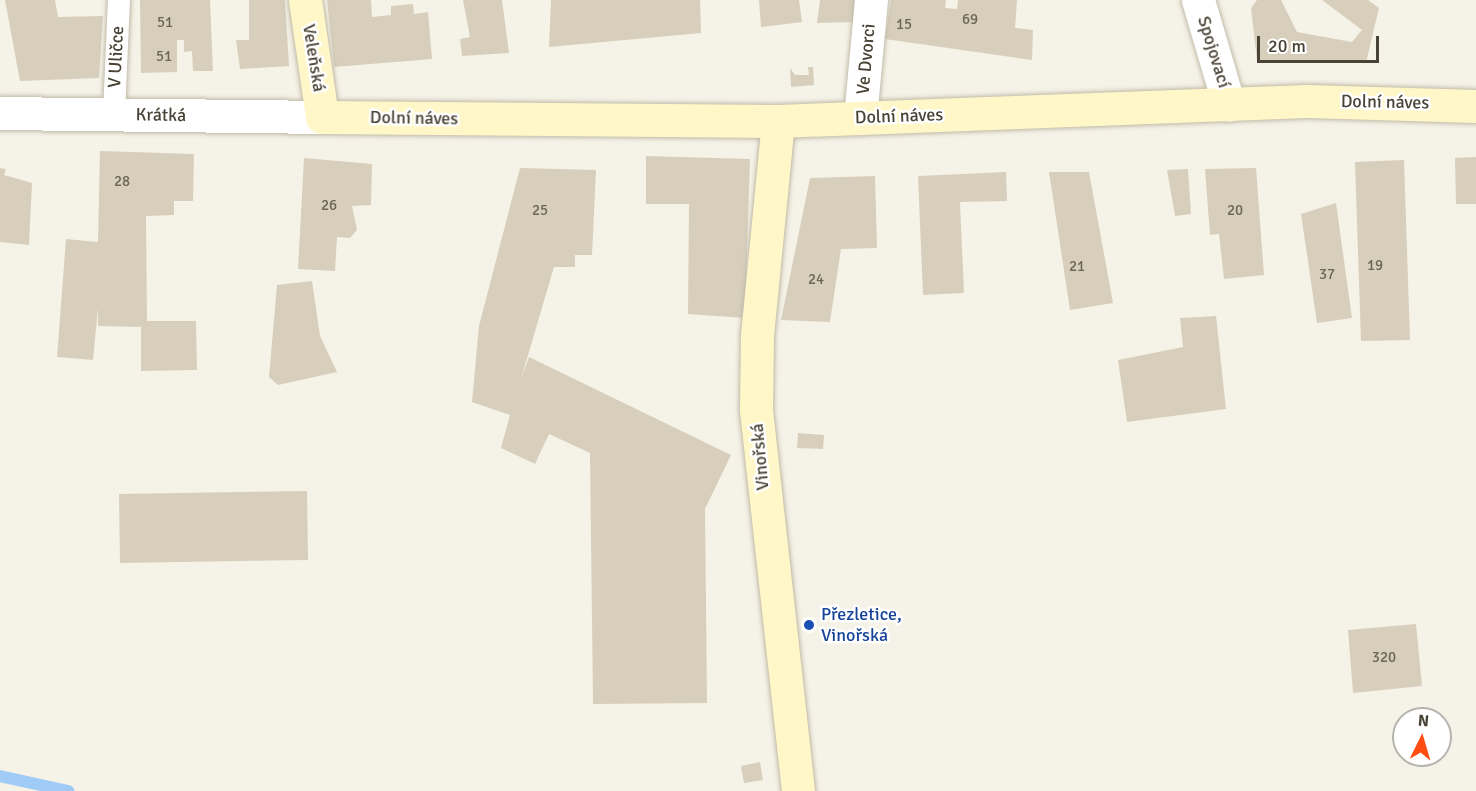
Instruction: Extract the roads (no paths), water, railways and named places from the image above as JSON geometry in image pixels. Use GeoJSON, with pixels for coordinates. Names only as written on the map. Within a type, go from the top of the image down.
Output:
{"type":"FeatureCollection","features":[{"type":"Feature","properties":{"kind":"street","name":"Veleňská"},"geometry":{"type":"LineString","coordinates":[[305,0],[322,117]]}},
{"type":"Feature","properties":{"kind":"street","name":"Ve Dvorci"},"geometry":{"type":"LineString","coordinates":[[860,118],[871,0]]}},
{"type":"Feature","properties":{"kind":"street","name":"Spojovací"},"geometry":{"type":"LineString","coordinates":[[1198,0],[1229,105]]}},
{"type":"Feature","properties":{"kind":"street","name":"Dolní náves"},"geometry":{"type":"LineString","coordinates":[[322,117],[778,121],[1307,101],[1476,106]]}},
{"type":"Feature","properties":{"kind":"street","name":"Krátká"},"geometry":{"type":"LineString","coordinates":[[0,113],[322,117]]}},
{"type":"Feature","properties":{"kind":"street","name":"Vinořská"},"geometry":{"type":"LineString","coordinates":[[778,121],[757,336],[756,410],[798,791]]}},
{"type":"Feature","properties":{"kind":"lane","name":"V Uličce"},"geometry":{"type":"LineString","coordinates":[[114,114],[119,0]]}},
{"type":"Feature","properties":{"kind":"waterway"},"geometry":{"type":"LineString","coordinates":[[0,776],[68,791]]}},
{"type":"Feature","properties":{"kind":"place","name":"Přezletice, Vinořská"},"geometry":{"type":"Point","coordinates":[809,625]}}]}
